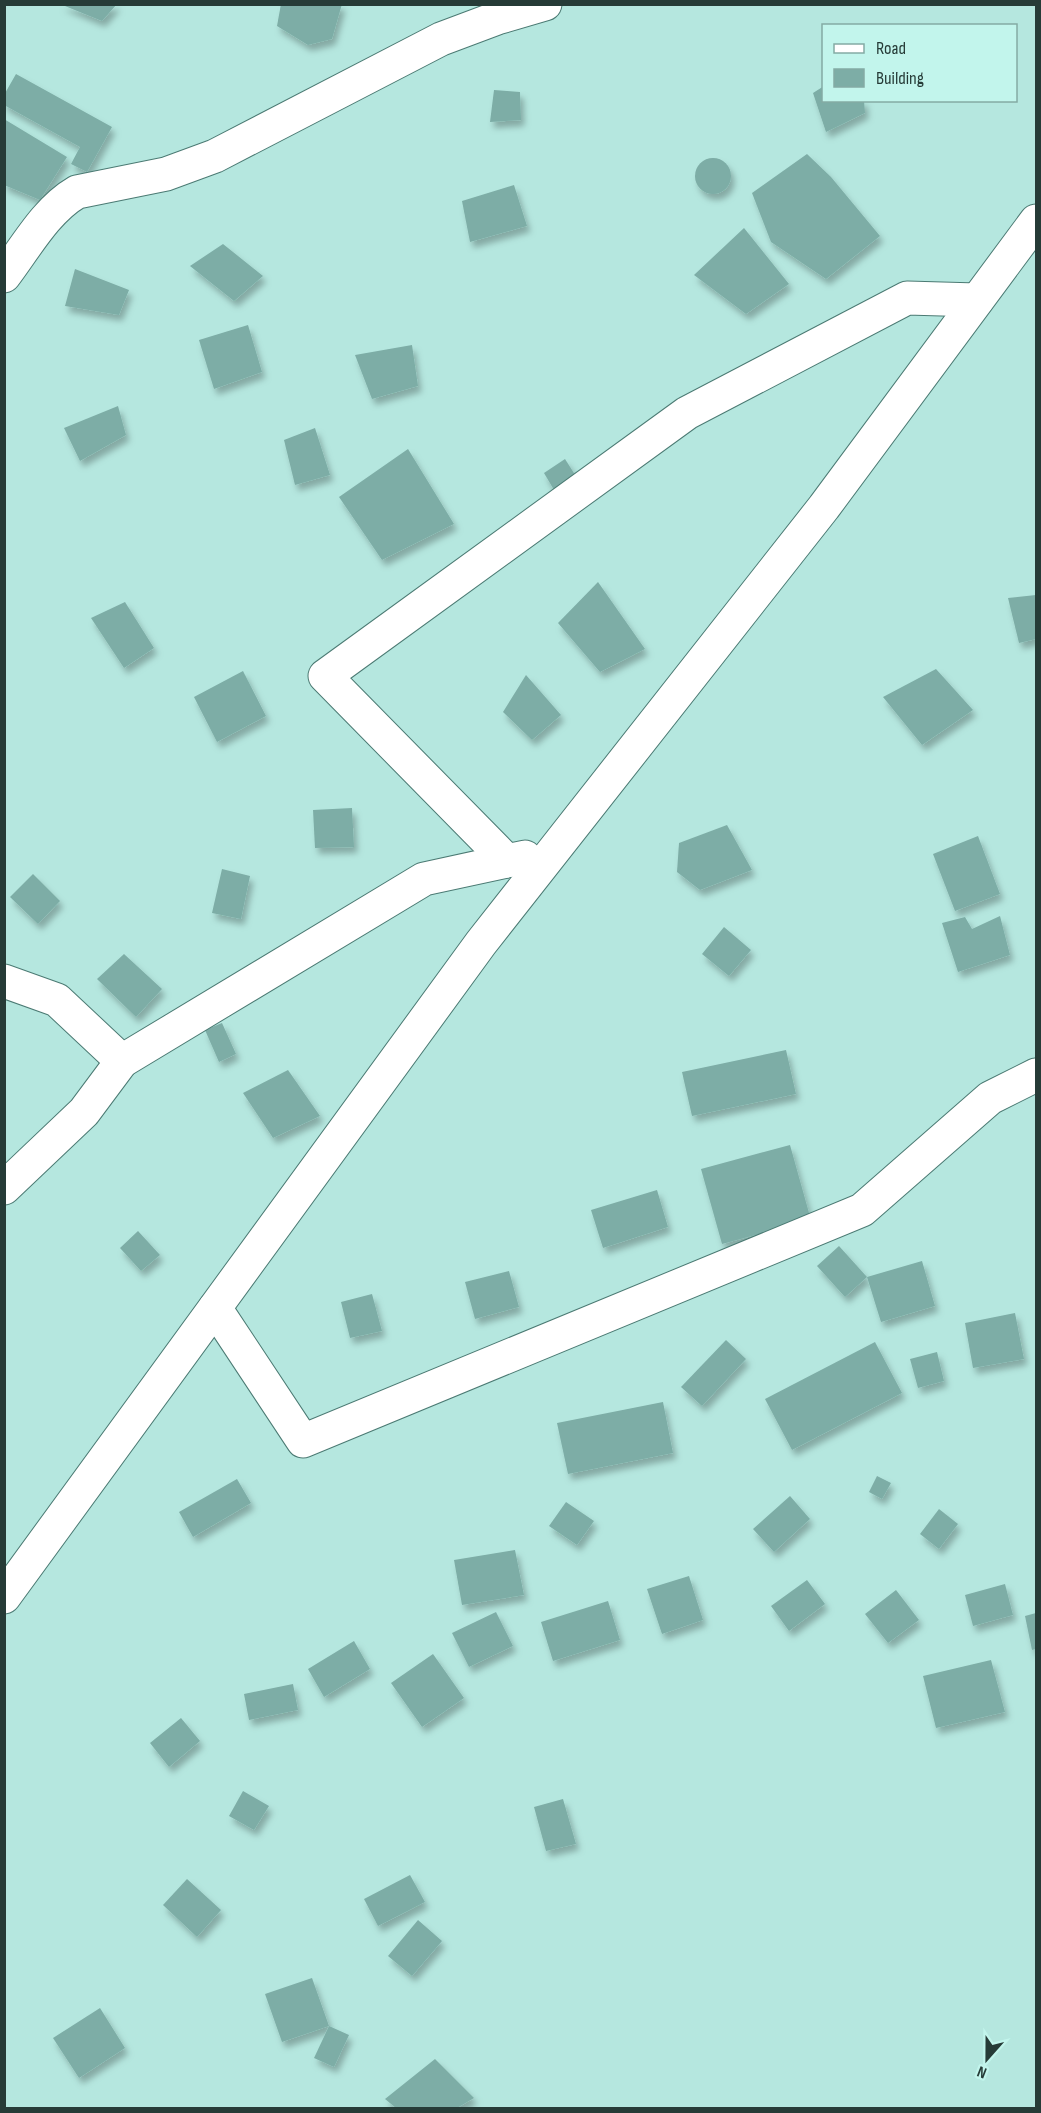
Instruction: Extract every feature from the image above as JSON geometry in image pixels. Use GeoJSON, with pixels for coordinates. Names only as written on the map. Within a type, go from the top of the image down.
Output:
{"type":"FeatureCollection","features":[{"type":"Feature","properties":{"kind":"street"},"geometry":{"type":"LineString","coordinates":[[4,276],[51,213],[64,199],[77,192],[166,174],[214,156],[441,39],[497,18],[545,4]]}},
{"type":"Feature","properties":{"kind":"street"},"geometry":{"type":"LineString","coordinates":[[4,1596],[481,943],[824,507],[1036,221]]}},
{"type":"Feature","properties":{"kind":"street"},"geometry":{"type":"LineString","coordinates":[[507,861],[325,676],[687,413],[907,298],[977,300]]}},
{"type":"Feature","properties":{"kind":"street"},"geometry":{"type":"LineString","coordinates":[[4,1188],[84,1112],[122,1060],[424,879],[553,851]]}},
{"type":"Feature","properties":{"kind":"street"},"geometry":{"type":"LineString","coordinates":[[4,981],[57,1000],[122,1060]]}},
{"type":"Feature","properties":{"kind":"street"},"geometry":{"type":"LineString","coordinates":[[215,1308],[303,1441],[862,1210],[990,1098],[1036,1075]]}},
{"type":"Feature","properties":{"kind":"building"},"geometry":{"type":"Polygon","coordinates":[[[60,4],[117,4],[102,21],[60,4]]]}},
{"type":"Feature","properties":{"kind":"building"},"geometry":{"type":"Polygon","coordinates":[[[281,4],[342,4],[332,39],[308,45],[277,26],[281,4]]]}},
{"type":"Feature","properties":{"kind":"building"},"geometry":{"type":"Polygon","coordinates":[[[16,74],[112,127],[87,172],[71,164],[80,147],[4,105],[4,95],[16,74]]]}},
{"type":"Feature","properties":{"kind":"building"},"geometry":{"type":"Polygon","coordinates":[[[822,87],[822,102],[864,102],[865,113],[826,132],[813,93],[822,87]]]}},
{"type":"Feature","properties":{"kind":"building"},"geometry":{"type":"Polygon","coordinates":[[[494,90],[520,92],[521,120],[490,122],[494,90]]]}},
{"type":"Feature","properties":{"kind":"building"},"geometry":{"type":"Polygon","coordinates":[[[4,119],[67,157],[40,200],[4,185],[4,119]]]}},
{"type":"Feature","properties":{"kind":"building"},"geometry":{"type":"Polygon","coordinates":[[[807,154],[831,177],[880,236],[826,279],[771,242],[752,193],[807,154]]]}},
{"type":"Feature","properties":{"kind":"building"},"geometry":{"type":"Polygon","coordinates":[[[713,158],[726,163],[731,176],[726,189],[713,194],[700,189],[695,176],[700,163],[713,158]]]}},
{"type":"Feature","properties":{"kind":"building"},"geometry":{"type":"Polygon","coordinates":[[[514,185],[527,226],[470,242],[462,201],[514,185]]]}},
{"type":"Feature","properties":{"kind":"building"},"geometry":{"type":"Polygon","coordinates":[[[744,228],[789,284],[746,314],[694,275],[744,228]]]}},
{"type":"Feature","properties":{"kind":"building"},"geometry":{"type":"Polygon","coordinates":[[[223,244],[263,276],[234,301],[190,266],[223,244]]]}},
{"type":"Feature","properties":{"kind":"building"},"geometry":{"type":"Polygon","coordinates":[[[75,269],[129,290],[119,315],[65,306],[75,269]]]}},
{"type":"Feature","properties":{"kind":"building"},"geometry":{"type":"Polygon","coordinates":[[[248,325],[262,372],[214,389],[199,340],[248,325]]]}},
{"type":"Feature","properties":{"kind":"building"},"geometry":{"type":"Polygon","coordinates":[[[412,345],[418,386],[372,399],[355,355],[412,345]]]}},
{"type":"Feature","properties":{"kind":"building"},"geometry":{"type":"Polygon","coordinates":[[[118,406],[126,435],[80,461],[64,428],[118,406]]]}},
{"type":"Feature","properties":{"kind":"building"},"geometry":{"type":"Polygon","coordinates":[[[315,428],[330,475],[295,485],[284,440],[315,428]]]}},
{"type":"Feature","properties":{"kind":"building"},"geometry":{"type":"Polygon","coordinates":[[[408,449],[454,524],[382,560],[339,497],[408,449]]]}},
{"type":"Feature","properties":{"kind":"building"},"geometry":{"type":"Polygon","coordinates":[[[565,459],[579,481],[557,495],[544,473],[565,459]]]}},
{"type":"Feature","properties":{"kind":"building"},"geometry":{"type":"Polygon","coordinates":[[[598,582],[645,649],[600,672],[558,623],[598,582]]]}},
{"type":"Feature","properties":{"kind":"building"},"geometry":{"type":"Polygon","coordinates":[[[1036,595],[1036,639],[1019,643],[1008,598],[1036,595]]]}},
{"type":"Feature","properties":{"kind":"building"},"geometry":{"type":"Polygon","coordinates":[[[125,602],[154,648],[124,668],[91,618],[125,602]]]}},
{"type":"Feature","properties":{"kind":"building"},"geometry":{"type":"Polygon","coordinates":[[[936,669],[973,710],[922,745],[883,697],[936,669]]]}},
{"type":"Feature","properties":{"kind":"building"},"geometry":{"type":"Polygon","coordinates":[[[243,671],[266,716],[217,742],[194,697],[243,671]]]}},
{"type":"Feature","properties":{"kind":"building"},"geometry":{"type":"Polygon","coordinates":[[[526,675],[561,715],[532,740],[503,712],[526,675]]]}},
{"type":"Feature","properties":{"kind":"building"},"geometry":{"type":"Polygon","coordinates":[[[352,808],[354,847],[315,848],[313,810],[352,808]]]}},
{"type":"Feature","properties":{"kind":"building"},"geometry":{"type":"Polygon","coordinates":[[[727,825],[752,870],[700,890],[677,872],[679,843],[727,825]]]}},
{"type":"Feature","properties":{"kind":"building"},"geometry":{"type":"Polygon","coordinates":[[[978,836],[1000,894],[955,911],[933,854],[978,836]]]}},
{"type":"Feature","properties":{"kind":"building"},"geometry":{"type":"Polygon","coordinates":[[[222,869],[250,876],[241,919],[212,913],[222,869]]]}},
{"type":"Feature","properties":{"kind":"building"},"geometry":{"type":"Polygon","coordinates":[[[33,874],[60,901],[38,924],[10,897],[33,874]]]}},
{"type":"Feature","properties":{"kind":"building"},"geometry":{"type":"Polygon","coordinates":[[[1000,916],[1010,955],[958,972],[942,923],[965,917],[972,929],[1000,916]]]}},
{"type":"Feature","properties":{"kind":"building"},"geometry":{"type":"Polygon","coordinates":[[[724,927],[751,950],[729,976],[702,954],[724,927]]]}},
{"type":"Feature","properties":{"kind":"building"},"geometry":{"type":"Polygon","coordinates":[[[124,954],[162,989],[136,1017],[97,979],[124,954]]]}},
{"type":"Feature","properties":{"kind":"building"},"geometry":{"type":"Polygon","coordinates":[[[222,1023],[236,1054],[219,1062],[205,1030],[222,1023]]]}},
{"type":"Feature","properties":{"kind":"building"},"geometry":{"type":"Polygon","coordinates":[[[786,1050],[796,1094],[692,1116],[682,1072],[786,1050]]]}},
{"type":"Feature","properties":{"kind":"building"},"geometry":{"type":"Polygon","coordinates":[[[288,1070],[320,1116],[273,1138],[243,1093],[288,1070]]]}},
{"type":"Feature","properties":{"kind":"building"},"geometry":{"type":"Polygon","coordinates":[[[790,1145],[811,1220],[722,1244],[701,1169],[790,1145]]]}},
{"type":"Feature","properties":{"kind":"building"},"geometry":{"type":"Polygon","coordinates":[[[657,1190],[668,1227],[603,1248],[591,1210],[657,1190]]]}},
{"type":"Feature","properties":{"kind":"building"},"geometry":{"type":"Polygon","coordinates":[[[138,1231],[160,1255],[141,1271],[120,1248],[138,1231]]]}},
{"type":"Feature","properties":{"kind":"building"},"geometry":{"type":"Polygon","coordinates":[[[839,1246],[867,1277],[845,1297],[817,1266],[839,1246]]]}},
{"type":"Feature","properties":{"kind":"building"},"geometry":{"type":"Polygon","coordinates":[[[922,1261],[935,1306],[881,1322],[867,1277],[922,1261]]]}},
{"type":"Feature","properties":{"kind":"building"},"geometry":{"type":"Polygon","coordinates":[[[509,1271],[519,1307],[475,1319],[465,1282],[509,1271]]]}},
{"type":"Feature","properties":{"kind":"building"},"geometry":{"type":"Polygon","coordinates":[[[372,1294],[382,1331],[350,1338],[341,1302],[372,1294]]]}},
{"type":"Feature","properties":{"kind":"building"},"geometry":{"type":"Polygon","coordinates":[[[1015,1313],[1024,1359],[973,1368],[965,1323],[1015,1313]]]}},
{"type":"Feature","properties":{"kind":"building"},"geometry":{"type":"Polygon","coordinates":[[[726,1340],[746,1359],[702,1406],[681,1387],[726,1340]]]}},
{"type":"Feature","properties":{"kind":"building"},"geometry":{"type":"Polygon","coordinates":[[[875,1342],[902,1393],[792,1450],[765,1399],[875,1342]]]}},
{"type":"Feature","properties":{"kind":"building"},"geometry":{"type":"Polygon","coordinates":[[[937,1352],[944,1381],[918,1388],[910,1359],[937,1352]]]}},
{"type":"Feature","properties":{"kind":"building"},"geometry":{"type":"Polygon","coordinates":[[[663,1402],[673,1453],[568,1474],[557,1423],[663,1402]]]}},
{"type":"Feature","properties":{"kind":"building"},"geometry":{"type":"Polygon","coordinates":[[[877,1476],[891,1483],[882,1499],[869,1492],[877,1476]]]}},
{"type":"Feature","properties":{"kind":"building"},"geometry":{"type":"Polygon","coordinates":[[[237,1479],[251,1503],[193,1537],[179,1512],[237,1479]]]}},
{"type":"Feature","properties":{"kind":"building"},"geometry":{"type":"Polygon","coordinates":[[[790,1496],[810,1519],[774,1552],[753,1529],[790,1496]]]}},
{"type":"Feature","properties":{"kind":"building"},"geometry":{"type":"Polygon","coordinates":[[[566,1502],[594,1521],[577,1545],[549,1526],[566,1502]]]}},
{"type":"Feature","properties":{"kind":"building"},"geometry":{"type":"Polygon","coordinates":[[[939,1509],[958,1524],[939,1549],[920,1534],[939,1509]]]}},
{"type":"Feature","properties":{"kind":"building"},"geometry":{"type":"Polygon","coordinates":[[[515,1550],[524,1595],[462,1605],[454,1560],[515,1550]]]}},
{"type":"Feature","properties":{"kind":"building"},"geometry":{"type":"Polygon","coordinates":[[[689,1576],[703,1620],[662,1634],[647,1589],[689,1576]]]}},
{"type":"Feature","properties":{"kind":"building"},"geometry":{"type":"Polygon","coordinates":[[[807,1580],[825,1604],[789,1631],[771,1606],[807,1580]]]}},
{"type":"Feature","properties":{"kind":"building"},"geometry":{"type":"Polygon","coordinates":[[[1005,1584],[1013,1615],[973,1626],[965,1595],[1005,1584]]]}},
{"type":"Feature","properties":{"kind":"building"},"geometry":{"type":"Polygon","coordinates":[[[896,1590],[919,1620],[888,1643],[865,1614],[896,1590]]]}},
{"type":"Feature","properties":{"kind":"building"},"geometry":{"type":"Polygon","coordinates":[[[608,1601],[620,1640],[553,1661],[541,1622],[608,1601]]]}},
{"type":"Feature","properties":{"kind":"building"},"geometry":{"type":"Polygon","coordinates":[[[496,1612],[513,1646],[469,1667],[452,1633],[496,1612]]]}},
{"type":"Feature","properties":{"kind":"building"},"geometry":{"type":"Polygon","coordinates":[[[1036,1613],[1036,1649],[1032,1650],[1025,1616],[1036,1613]]]}},
{"type":"Feature","properties":{"kind":"building"},"geometry":{"type":"Polygon","coordinates":[[[354,1641],[370,1669],[324,1697],[308,1669],[354,1641]]]}},
{"type":"Feature","properties":{"kind":"building"},"geometry":{"type":"Polygon","coordinates":[[[433,1654],[464,1698],[422,1727],[391,1683],[433,1654]]]}},
{"type":"Feature","properties":{"kind":"building"},"geometry":{"type":"Polygon","coordinates":[[[991,1660],[1005,1712],[936,1728],[923,1676],[991,1660]]]}},
{"type":"Feature","properties":{"kind":"building"},"geometry":{"type":"Polygon","coordinates":[[[293,1684],[298,1710],[249,1720],[244,1694],[293,1684]]]}},
{"type":"Feature","properties":{"kind":"building"},"geometry":{"type":"Polygon","coordinates":[[[181,1718],[200,1741],[169,1767],[150,1743],[181,1718]]]}},
{"type":"Feature","properties":{"kind":"building"},"geometry":{"type":"Polygon","coordinates":[[[243,1791],[269,1806],[254,1830],[229,1816],[243,1791]]]}},
{"type":"Feature","properties":{"kind":"building"},"geometry":{"type":"Polygon","coordinates":[[[563,1799],[576,1844],[546,1851],[534,1807],[563,1799]]]}},
{"type":"Feature","properties":{"kind":"building"},"geometry":{"type":"Polygon","coordinates":[[[410,1875],[425,1902],[378,1926],[364,1899],[410,1875]]]}},
{"type":"Feature","properties":{"kind":"building"},"geometry":{"type":"Polygon","coordinates":[[[187,1879],[221,1910],[197,1937],[163,1905],[187,1879]]]}},
{"type":"Feature","properties":{"kind":"building"},"geometry":{"type":"Polygon","coordinates":[[[418,1920],[442,1941],[412,1976],[388,1956],[418,1920]]]}},
{"type":"Feature","properties":{"kind":"building"},"geometry":{"type":"Polygon","coordinates":[[[312,1978],[329,2026],[282,2042],[265,1994],[312,1978]]]}},
{"type":"Feature","properties":{"kind":"building"},"geometry":{"type":"Polygon","coordinates":[[[100,2008],[125,2048],[79,2078],[53,2038],[100,2008]]]}},
{"type":"Feature","properties":{"kind":"building"},"geometry":{"type":"Polygon","coordinates":[[[329,2026],[349,2035],[334,2067],[314,2058],[329,2026]]]}},
{"type":"Feature","properties":{"kind":"building"},"geometry":{"type":"Polygon","coordinates":[[[435,2059],[474,2098],[457,2108],[396,2108],[385,2099],[435,2059]]]}}]}
